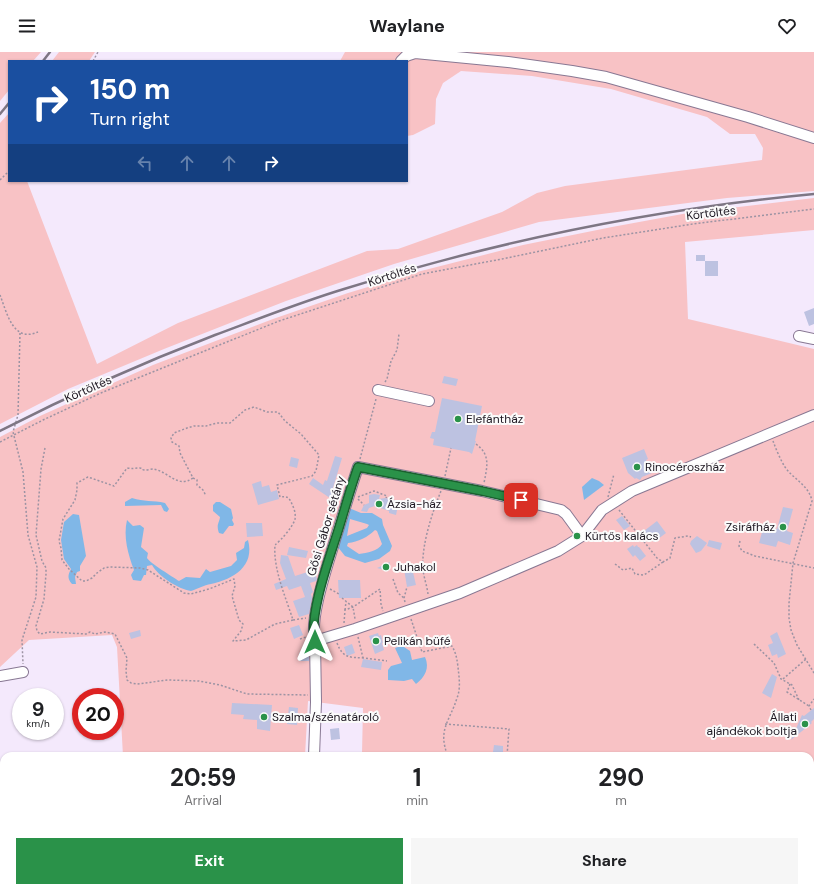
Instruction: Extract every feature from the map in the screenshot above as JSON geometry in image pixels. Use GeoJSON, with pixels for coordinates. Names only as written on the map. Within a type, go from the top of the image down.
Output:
{"type":"FeatureCollection","features":[{"type":"Feature","properties":{"kind":"street"},"geometry":{"type":"LineString","coordinates":[[402,60],[406,56],[415,53],[508,62],[606,77],[748,117],[814,138]]}},
{"type":"Feature","properties":{"kind":"street"},"geometry":{"type":"LineString","coordinates":[[799,336],[814,339]]}},
{"type":"Feature","properties":{"kind":"street"},"geometry":{"type":"LineString","coordinates":[[378,390],[429,401]]}},
{"type":"Feature","properties":{"kind":"street"},"geometry":{"type":"LineString","coordinates":[[315,642],[408,612],[460,593],[558,551],[582,536],[602,510],[632,491],[814,415]]}},
{"type":"Feature","properties":{"kind":"street","name":"Gősi Gábor sétány"},"geometry":{"type":"LineString","coordinates":[[314,752],[316,699],[315,642],[313,636],[315,616],[321,584],[358,467],[444,484]]}},
{"type":"Feature","properties":{"kind":"street"},"geometry":{"type":"LineString","coordinates":[[444,484],[482,491],[561,510],[566,514],[582,536]]}},
{"type":"Feature","properties":{"kind":"street"},"geometry":{"type":"LineString","coordinates":[[0,676],[23,672]]}},
{"type":"Feature","properties":{"kind":"path"},"geometry":{"type":"LineString","coordinates":[[0,180],[8,172]]}},
{"type":"Feature","properties":{"kind":"path","name":"Körtöltés"},"geometry":{"type":"LineString","coordinates":[[0,442],[42,420],[103,392],[279,321],[422,274],[502,260],[603,238],[693,224],[814,209]]}},
{"type":"Feature","properties":{"kind":"path"},"geometry":{"type":"LineString","coordinates":[[0,295],[15,329],[26,335],[38,332]]}},
{"type":"Feature","properties":{"kind":"path"},"geometry":{"type":"LineString","coordinates":[[20,333],[18,415],[13,432],[24,472],[28,535],[37,567],[36,597],[22,640],[23,672]]}},
{"type":"Feature","properties":{"kind":"path"},"geometry":{"type":"LineString","coordinates":[[206,496],[203,490],[197,485],[197,480],[193,478],[180,453],[179,446],[172,442],[171,438],[174,433],[194,426],[230,423],[245,410],[254,407],[267,412],[278,412],[284,422],[301,434],[319,454],[316,471],[312,476],[277,485],[280,497],[286,496],[289,498],[295,510],[295,520],[281,540],[275,545],[279,573],[293,620]]}},
{"type":"Feature","properties":{"kind":"path"},"geometry":{"type":"LineString","coordinates":[[771,433],[785,467],[811,495],[812,501],[793,563],[789,618],[791,630],[814,673]]}},
{"type":"Feature","properties":{"kind":"path"},"geometry":{"type":"LineString","coordinates":[[476,444],[486,457],[487,466],[482,491]]}},
{"type":"Feature","properties":{"kind":"path"},"geometry":{"type":"LineString","coordinates":[[45,448],[41,469],[36,535],[42,561],[46,568],[44,599],[36,626],[40,634],[50,632],[86,634],[90,632],[98,634],[115,634],[127,658],[127,680],[131,683],[137,684],[168,680],[199,681],[220,685],[247,694],[316,699]]}},
{"type":"Feature","properties":{"kind":"path"},"geometry":{"type":"LineString","coordinates":[[430,604],[423,569],[425,543],[433,511],[444,484],[451,448]]}},
{"type":"Feature","properties":{"kind":"path"},"geometry":{"type":"LineString","coordinates":[[193,478],[188,482],[184,482],[169,477],[166,473],[153,469],[145,470],[127,468],[114,486],[88,477],[83,479],[77,483],[75,500],[63,519],[58,541],[61,548],[62,560],[82,581],[86,581],[104,568],[110,567],[148,570],[184,592],[191,594],[209,589],[234,578],[235,586],[232,596],[239,620],[243,624],[241,631],[233,641],[246,640],[275,624],[315,616]]}},
{"type":"Feature","properties":{"kind":"path"},"geometry":{"type":"LineString","coordinates":[[614,474],[608,493],[610,505],[657,558],[663,562]]}},
{"type":"Feature","properties":{"kind":"path"},"geometry":{"type":"LineString","coordinates":[[364,505],[356,497],[374,491],[387,496],[386,498]]}},
{"type":"Feature","properties":{"kind":"path"},"geometry":{"type":"LineString","coordinates":[[614,564],[623,570],[632,568],[636,574],[644,575],[670,558],[675,538],[691,537]]}},
{"type":"Feature","properties":{"kind":"path"},"geometry":{"type":"LineString","coordinates":[[740,541],[739,546],[742,551],[755,556],[814,568]]}},
{"type":"Feature","properties":{"kind":"path"},"geometry":{"type":"LineString","coordinates":[[393,579],[398,593],[404,598]]}},
{"type":"Feature","properties":{"kind":"path"},"geometry":{"type":"LineString","coordinates":[[407,587],[404,598],[422,652],[452,646],[456,653],[460,682],[458,697],[449,719],[445,724],[444,735],[446,752]]}},
{"type":"Feature","properties":{"kind":"path"},"geometry":{"type":"LineString","coordinates":[[345,610],[353,607],[380,589],[381,604],[386,619]]}},
{"type":"Feature","properties":{"kind":"path"},"geometry":{"type":"LineString","coordinates":[[342,598],[353,607],[355,615],[355,629],[363,658]]}},
{"type":"Feature","properties":{"kind":"path"},"geometry":{"type":"LineString","coordinates":[[346,601],[338,635],[340,650],[346,656],[351,658],[387,661]]}},
{"type":"Feature","properties":{"kind":"path"},"geometry":{"type":"LineString","coordinates":[[754,644],[774,663],[781,679],[792,685],[800,700]]}},
{"type":"Feature","properties":{"kind":"path"},"geometry":{"type":"LineString","coordinates":[[782,680],[806,659]]}},
{"type":"Feature","properties":{"kind":"path"},"geometry":{"type":"LineString","coordinates":[[790,684],[787,692],[809,706],[811,710]]}},
{"type":"Feature","properties":{"kind":"path"},"geometry":{"type":"LineString","coordinates":[[809,706],[814,699]]}},
{"type":"Feature","properties":{"kind":"path"},"geometry":{"type":"LineString","coordinates":[[445,724],[509,729],[507,752]]}},
{"type":"Feature","properties":{"kind":"shaded area"},"geometry":{"type":"Polygon","coordinates":[[[0,52],[41,52],[34,60],[8,60],[8,91],[0,101],[0,52]]]}},
{"type":"Feature","properties":{"kind":"shaded area"},"geometry":{"type":"Polygon","coordinates":[[[59,52],[95,52],[90,60],[53,60],[59,52]]]}},
{"type":"Feature","properties":{"kind":"shaded area"},"geometry":{"type":"Polygon","coordinates":[[[345,52],[814,52],[814,191],[727,198],[539,222],[394,264],[286,301],[68,389],[0,424],[0,123],[8,114],[8,182],[27,182],[97,364],[178,323],[367,251],[398,249],[502,212],[537,193],[565,186],[762,160],[763,148],[755,134],[730,134],[707,117],[611,89],[532,76],[461,71],[443,83],[436,99],[435,124],[413,135],[408,136],[408,60],[341,60],[345,52]]]}},
{"type":"Feature","properties":{"kind":"shaded area"},"geometry":{"type":"Polygon","coordinates":[[[814,198],[814,230],[685,242],[688,319],[814,349],[814,752],[362,752],[363,708],[308,701],[305,752],[123,752],[124,688],[119,688],[117,647],[112,635],[29,640],[0,667],[0,437],[40,416],[153,365],[273,319],[348,293],[421,271],[523,245],[688,213],[814,198]]]}},
{"type":"Feature","properties":{"kind":"water"},"geometry":{"type":"Polygon","coordinates":[[[592,478],[604,485],[584,500],[582,487],[592,478]]]}},
{"type":"Feature","properties":{"kind":"water"},"geometry":{"type":"Polygon","coordinates":[[[132,498],[165,503],[169,509],[167,512],[164,511],[161,505],[125,506],[125,502],[132,498]]]}},
{"type":"Feature","properties":{"kind":"water"},"geometry":{"type":"Polygon","coordinates":[[[216,502],[220,502],[231,509],[233,518],[233,526],[229,526],[223,534],[219,533],[218,530],[220,517],[213,511],[213,505],[216,502]]]}},
{"type":"Feature","properties":{"kind":"water"},"geometry":{"type":"Polygon","coordinates":[[[349,508],[361,513],[372,513],[382,519],[392,546],[390,551],[379,559],[365,563],[345,556],[337,546],[349,508]],[[350,519],[347,536],[367,528],[369,525],[367,524],[350,519]],[[375,530],[363,539],[348,543],[347,546],[359,554],[375,550],[382,544],[377,531],[375,530]]]}},
{"type":"Feature","properties":{"kind":"water"},"geometry":{"type":"Polygon","coordinates":[[[73,514],[79,515],[86,556],[80,566],[80,571],[77,572],[75,577],[76,584],[72,584],[70,582],[69,575],[71,569],[64,559],[61,540],[64,522],[73,514]]]}},
{"type":"Feature","properties":{"kind":"water"},"geometry":{"type":"Polygon","coordinates":[[[127,520],[133,526],[140,525],[144,528],[141,547],[148,553],[147,558],[179,581],[186,577],[200,578],[206,569],[210,572],[231,566],[237,560],[236,553],[244,548],[245,542],[248,540],[248,557],[241,570],[235,575],[191,591],[180,588],[169,581],[152,565],[147,566],[146,575],[144,575],[141,581],[133,580],[131,575],[134,570],[128,552],[126,539],[127,520]]]}},
{"type":"Feature","properties":{"kind":"water"},"geometry":{"type":"Polygon","coordinates":[[[404,647],[410,651],[412,660],[425,657],[427,665],[426,672],[416,684],[412,679],[404,681],[388,680],[388,670],[391,666],[402,663],[395,648],[404,647]]]}},
{"type":"Feature","properties":{"kind":"building"},"geometry":{"type":"Polygon","coordinates":[[[696,255],[705,255],[705,261],[696,261],[696,255]]]}},
{"type":"Feature","properties":{"kind":"building"},"geometry":{"type":"Polygon","coordinates":[[[705,261],[718,261],[718,276],[705,276],[705,261]]]}},
{"type":"Feature","properties":{"kind":"building"},"geometry":{"type":"Polygon","coordinates":[[[814,308],[814,324],[809,326],[804,312],[814,308]]]}},
{"type":"Feature","properties":{"kind":"building"},"geometry":{"type":"Polygon","coordinates":[[[444,376],[458,379],[456,386],[442,383],[444,376]]]}},
{"type":"Feature","properties":{"kind":"building","name":"Elefántház"},"geometry":{"type":"Polygon","coordinates":[[[442,398],[482,406],[476,441],[472,454],[469,452],[433,445],[434,439],[430,438],[432,432],[435,432],[442,398]]]}},
{"type":"Feature","properties":{"kind":"building","name":"Rinocéroszház"},"geometry":{"type":"Polygon","coordinates":[[[644,449],[648,459],[646,460],[652,473],[642,477],[640,480],[635,479],[628,473],[622,458],[644,449]]]}},
{"type":"Feature","properties":{"kind":"building"},"geometry":{"type":"Polygon","coordinates":[[[335,456],[342,458],[330,498],[309,484],[313,478],[323,485],[325,480],[327,481],[335,456]]]}},
{"type":"Feature","properties":{"kind":"building"},"geometry":{"type":"Polygon","coordinates":[[[291,457],[299,459],[297,468],[289,466],[291,457]]]}},
{"type":"Feature","properties":{"kind":"building"},"geometry":{"type":"Polygon","coordinates":[[[261,481],[262,487],[269,485],[271,492],[277,490],[279,499],[258,505],[252,484],[261,481]]]}},
{"type":"Feature","properties":{"kind":"building","name":"Ázsia-ház"},"geometry":{"type":"Polygon","coordinates":[[[369,495],[380,495],[379,499],[385,498],[399,501],[396,515],[375,506],[369,508],[367,512],[361,511],[364,505],[369,503],[369,495]]]}},
{"type":"Feature","properties":{"kind":"building","name":"Zsiráfház"},"geometry":{"type":"Polygon","coordinates":[[[783,507],[793,509],[787,531],[793,533],[790,545],[778,541],[776,547],[759,543],[764,525],[777,529],[783,507]]]}},
{"type":"Feature","properties":{"kind":"building"},"geometry":{"type":"Polygon","coordinates":[[[622,516],[630,526],[624,530],[616,520],[622,516]]]}},
{"type":"Feature","properties":{"kind":"building"},"geometry":{"type":"Polygon","coordinates":[[[657,521],[666,533],[654,542],[644,531],[657,521]]]}},
{"type":"Feature","properties":{"kind":"building"},"geometry":{"type":"Polygon","coordinates":[[[246,523],[262,523],[263,536],[247,537],[246,523]]]}},
{"type":"Feature","properties":{"kind":"building"},"geometry":{"type":"Polygon","coordinates":[[[697,536],[707,543],[701,551],[696,553],[690,544],[691,541],[697,536]]]}},
{"type":"Feature","properties":{"kind":"building"},"geometry":{"type":"Polygon","coordinates":[[[709,540],[722,543],[720,550],[707,546],[709,540]]]}},
{"type":"Feature","properties":{"kind":"building"},"geometry":{"type":"Polygon","coordinates":[[[633,545],[634,547],[637,545],[646,556],[640,561],[635,555],[633,557],[627,549],[633,545]]]}},
{"type":"Feature","properties":{"kind":"building"},"geometry":{"type":"Polygon","coordinates":[[[289,547],[308,551],[306,558],[287,555],[289,547]]]}},
{"type":"Feature","properties":{"kind":"building"},"geometry":{"type":"Polygon","coordinates":[[[281,555],[288,556],[295,576],[314,570],[317,579],[316,581],[310,583],[313,592],[311,594],[312,598],[309,614],[299,617],[293,601],[305,597],[301,586],[289,590],[287,586],[276,590],[274,584],[286,579],[280,563],[281,555]]]}},
{"type":"Feature","properties":{"kind":"building"},"geometry":{"type":"Polygon","coordinates":[[[390,562],[388,571],[377,568],[390,562]]]}},
{"type":"Feature","properties":{"kind":"building"},"geometry":{"type":"Polygon","coordinates":[[[412,568],[416,585],[407,587],[404,569],[412,568]]]}},
{"type":"Feature","properties":{"kind":"building"},"geometry":{"type":"Polygon","coordinates":[[[338,580],[360,580],[361,598],[339,598],[338,580]]]}},
{"type":"Feature","properties":{"kind":"building"},"geometry":{"type":"Polygon","coordinates":[[[299,625],[303,635],[294,639],[290,628],[299,625]]]}},
{"type":"Feature","properties":{"kind":"building"},"geometry":{"type":"Polygon","coordinates":[[[140,630],[141,636],[131,639],[129,633],[140,630]]]}},
{"type":"Feature","properties":{"kind":"building"},"geometry":{"type":"Polygon","coordinates":[[[777,632],[786,654],[778,658],[777,654],[772,656],[768,645],[773,643],[770,636],[777,632]]]}},
{"type":"Feature","properties":{"kind":"building","name":"Pelikán büfé"},"geometry":{"type":"Polygon","coordinates":[[[378,633],[379,636],[381,635],[384,650],[375,654],[369,636],[378,633]]]}},
{"type":"Feature","properties":{"kind":"building"},"geometry":{"type":"Polygon","coordinates":[[[352,644],[355,653],[347,656],[344,647],[352,644]]]}},
{"type":"Feature","properties":{"kind":"building"},"geometry":{"type":"Polygon","coordinates":[[[299,653],[309,654],[309,661],[299,661],[299,653]]]}},
{"type":"Feature","properties":{"kind":"building"},"geometry":{"type":"Polygon","coordinates":[[[363,659],[382,662],[381,670],[361,667],[363,659]]]}},
{"type":"Feature","properties":{"kind":"building"},"geometry":{"type":"Polygon","coordinates":[[[772,674],[777,677],[771,698],[762,693],[772,674]]]}},
{"type":"Feature","properties":{"kind":"building"},"geometry":{"type":"Polygon","coordinates":[[[232,703],[272,705],[270,731],[257,729],[257,720],[243,719],[244,715],[231,714],[232,703]]]}},
{"type":"Feature","properties":{"kind":"building"},"geometry":{"type":"Polygon","coordinates":[[[289,707],[298,708],[297,725],[287,724],[289,707]]]}},
{"type":"Feature","properties":{"kind":"building"},"geometry":{"type":"Polygon","coordinates":[[[814,708],[814,719],[811,722],[812,723],[791,740],[802,715],[804,716],[814,708]]]}},
{"type":"Feature","properties":{"kind":"building"},"geometry":{"type":"Polygon","coordinates":[[[339,728],[340,739],[331,740],[330,729],[339,728]]]}},
{"type":"Feature","properties":{"kind":"building"},"geometry":{"type":"Polygon","coordinates":[[[494,745],[503,746],[503,752],[493,752],[494,745]]]}},
{"type":"Feature","properties":{"kind":"railway"},"geometry":{"type":"LineString","coordinates":[[44,60],[50,52]]}},
{"type":"Feature","properties":{"kind":"railway"},"geometry":{"type":"LineString","coordinates":[[0,114],[8,104]]}},
{"type":"Feature","properties":{"kind":"railway"},"geometry":{"type":"LineString","coordinates":[[0,431],[133,368],[188,346],[312,299],[402,272],[460,256],[577,229],[695,208],[814,194]]}},
{"type":"Feature","properties":{"kind":"place","name":"Elefántház"},"geometry":{"type":"Point","coordinates":[458,419]}},
{"type":"Feature","properties":{"kind":"place","name":"Rinocéroszház"},"geometry":{"type":"Point","coordinates":[637,467]}},
{"type":"Feature","properties":{"kind":"place","name":"Ázsia-ház"},"geometry":{"type":"Point","coordinates":[379,504]}},
{"type":"Feature","properties":{"kind":"place","name":"Zsiráfház"},"geometry":{"type":"Point","coordinates":[783,527]}},
{"type":"Feature","properties":{"kind":"place","name":"Kürtős kalács"},"geometry":{"type":"Point","coordinates":[577,536]}},
{"type":"Feature","properties":{"kind":"place","name":"Juhakol"},"geometry":{"type":"Point","coordinates":[386,567]}},
{"type":"Feature","properties":{"kind":"place","name":"Pelikán büfé"},"geometry":{"type":"Point","coordinates":[376,641]}},
{"type":"Feature","properties":{"kind":"place","name":"Szalma/szénatároló"},"geometry":{"type":"Point","coordinates":[264,717]}},
{"type":"Feature","properties":{"kind":"place","name":"Állati ajándékok boltja"},"geometry":{"type":"Point","coordinates":[805,724]}},
{"type":"Feature","properties":{"kind":"route"},"geometry":{"type":"LineString","coordinates":[[315,642],[313,636],[315,616],[321,584],[358,467],[521,500]]}}]}
